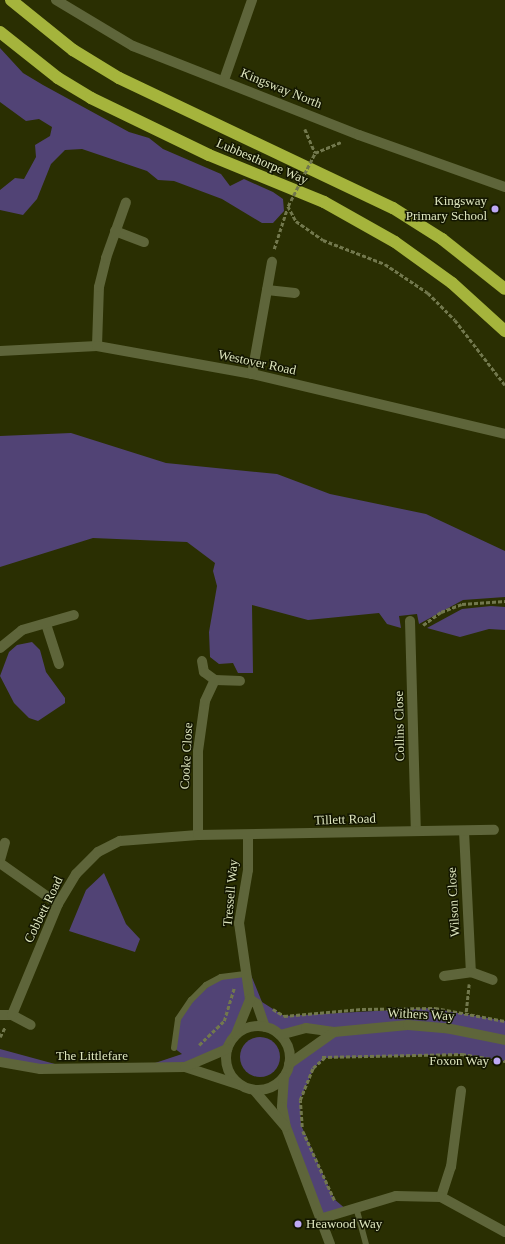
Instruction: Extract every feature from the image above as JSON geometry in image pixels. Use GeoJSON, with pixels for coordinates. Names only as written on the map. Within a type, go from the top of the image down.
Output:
{"type":"FeatureCollection","features":[{"type":"Feature","properties":{"kind":"highway","name":"Lubbesthorpe Way"},"geometry":{"type":"LineString","coordinates":[[11,0],[73,50],[119,78],[393,208],[442,239],[505,289]]}},
{"type":"Feature","properties":{"kind":"highway","name":"Lubbesthorpe Way"},"geometry":{"type":"LineString","coordinates":[[0,32],[42,66],[91,98],[209,155],[324,202],[395,242],[452,283],[505,331]]}},
{"type":"Feature","properties":{"kind":"street","name":"Kingsway North"},"geometry":{"type":"LineString","coordinates":[[56,0],[133,46],[298,109],[359,135],[505,187]]}},
{"type":"Feature","properties":{"kind":"street"},"geometry":{"type":"LineString","coordinates":[[224,80],[252,0]]}},
{"type":"Feature","properties":{"kind":"street"},"geometry":{"type":"LineString","coordinates":[[97,346],[99,287],[115,232],[126,202]]}},
{"type":"Feature","properties":{"kind":"street"},"geometry":{"type":"LineString","coordinates":[[115,232],[144,242]]}},
{"type":"Feature","properties":{"kind":"street"},"geometry":{"type":"LineString","coordinates":[[252,374],[272,262]]}},
{"type":"Feature","properties":{"kind":"street"},"geometry":{"type":"LineString","coordinates":[[267,290],[295,293]]}},
{"type":"Feature","properties":{"kind":"street","name":"Westover Road"},"geometry":{"type":"LineString","coordinates":[[0,351],[97,346],[252,374],[505,434]]}},
{"type":"Feature","properties":{"kind":"street"},"geometry":{"type":"LineString","coordinates":[[0,648],[22,630],[74,615]]}},
{"type":"Feature","properties":{"kind":"street","name":"Collins Close"},"geometry":{"type":"LineString","coordinates":[[410,621],[416,830]]}},
{"type":"Feature","properties":{"kind":"street"},"geometry":{"type":"LineString","coordinates":[[46,624],[59,664]]}},
{"type":"Feature","properties":{"kind":"street"},"geometry":{"type":"LineString","coordinates":[[202,661],[204,672],[215,680],[240,681]]}},
{"type":"Feature","properties":{"kind":"street","name":"Cooke Close"},"geometry":{"type":"LineString","coordinates":[[198,835],[199,744],[205,701],[215,680]]}},
{"type":"Feature","properties":{"kind":"street","name":"Tillett Road"},"geometry":{"type":"LineString","coordinates":[[198,835],[248,837],[416,830],[494,830]]}},
{"type":"Feature","properties":{"kind":"street","name":"Wilson Close"},"geometry":{"type":"LineString","coordinates":[[464,831],[471,972]]}},
{"type":"Feature","properties":{"kind":"street","name":"Cobbett Road"},"geometry":{"type":"LineString","coordinates":[[12,1015],[58,904],[76,874],[98,852],[120,841],[198,835]]}},
{"type":"Feature","properties":{"kind":"street","name":"Tressell Way"},"geometry":{"type":"LineString","coordinates":[[248,837],[248,870],[239,923],[242,974],[250,999],[257,1004],[266,1027]]}},
{"type":"Feature","properties":{"kind":"street"},"geometry":{"type":"LineString","coordinates":[[0,860],[5,843]]}},
{"type":"Feature","properties":{"kind":"street"},"geometry":{"type":"LineString","coordinates":[[0,863],[58,904]]}},
{"type":"Feature","properties":{"kind":"street"},"geometry":{"type":"LineString","coordinates":[[444,976],[471,972],[493,980]]}},
{"type":"Feature","properties":{"kind":"street","name":"Tressell Way"},"geometry":{"type":"LineString","coordinates":[[236,1034],[250,999]]}},
{"type":"Feature","properties":{"kind":"street"},"geometry":{"type":"LineString","coordinates":[[0,1015],[12,1015],[31,1025]]}},
{"type":"Feature","properties":{"kind":"street","name":"Withers Way"},"geometry":{"type":"LineString","coordinates":[[280,1035],[306,1028],[334,1032],[428,1026],[505,1040]]}},
{"type":"Feature","properties":{"kind":"street"},"geometry":{"type":"LineString","coordinates":[[286,1127],[254,1090],[240,1085],[228,1069],[227,1049],[236,1034],[245,1029],[266,1027],[280,1035],[288,1048],[289,1064],[284,1077],[282,1107],[286,1127],[323,1218],[330,1244]]}},
{"type":"Feature","properties":{"kind":"street"},"geometry":{"type":"LineString","coordinates":[[289,1064],[334,1032]]}},
{"type":"Feature","properties":{"kind":"street","name":"The Littlefare"},"geometry":{"type":"LineString","coordinates":[[184,1067],[227,1049]]}},
{"type":"Feature","properties":{"kind":"street","name":"The Littlefare"},"geometry":{"type":"LineString","coordinates":[[0,1062],[40,1069],[184,1067],[240,1085]]}},
{"type":"Feature","properties":{"kind":"street"},"geometry":{"type":"LineString","coordinates":[[254,1090],[271,1087],[284,1077]]}},
{"type":"Feature","properties":{"kind":"street"},"geometry":{"type":"LineString","coordinates":[[441,1197],[451,1167],[461,1091]]}},
{"type":"Feature","properties":{"kind":"street"},"geometry":{"type":"LineString","coordinates":[[323,1218],[396,1196],[441,1197],[505,1232]]}},
{"type":"Feature","properties":{"kind":"lane"},"geometry":{"type":"LineString","coordinates":[[174,1048],[178,1019],[190,1000],[206,985],[242,974]]}},
{"type":"Feature","properties":{"kind":"lane"},"geometry":{"type":"LineString","coordinates":[[352,1209],[366,1244]]}},
{"type":"Feature","properties":{"kind":"path"},"geometry":{"type":"LineString","coordinates":[[298,109],[315,153]]}},
{"type":"Feature","properties":{"kind":"path"},"geometry":{"type":"LineString","coordinates":[[272,262],[288,208],[315,153],[359,135]]}},
{"type":"Feature","properties":{"kind":"path"},"geometry":{"type":"LineString","coordinates":[[288,208],[306,229],[323,240],[384,264],[428,293],[455,320],[505,385]]}},
{"type":"Feature","properties":{"kind":"path"},"geometry":{"type":"LineString","coordinates":[[410,632],[441,612],[462,604],[505,602]]}},
{"type":"Feature","properties":{"kind":"path"},"geometry":{"type":"LineString","coordinates":[[466,1012],[471,972]]}},
{"type":"Feature","properties":{"kind":"path"},"geometry":{"type":"LineString","coordinates":[[194,1048],[224,1021],[242,974]]}},
{"type":"Feature","properties":{"kind":"path"},"geometry":{"type":"LineString","coordinates":[[304,1013],[306,1028]]}},
{"type":"Feature","properties":{"kind":"path"},"geometry":{"type":"LineString","coordinates":[[314,1046],[324,1058]]}},
{"type":"Feature","properties":{"kind":"path"},"geometry":{"type":"LineString","coordinates":[[352,1209],[334,1199],[301,1125],[300,1100],[314,1068],[324,1058],[462,1054],[505,1061]]}},
{"type":"Feature","properties":{"kind":"shaded area"},"geometry":{"type":"Polygon","coordinates":[[[0,48],[23,73],[43,85],[129,132],[149,138],[163,149],[221,174],[230,186],[244,179],[273,192],[283,199],[284,211],[273,223],[262,223],[222,199],[174,181],[158,180],[147,171],[82,149],[65,150],[51,164],[37,199],[23,215],[0,210],[0,190],[15,178],[24,179],[36,157],[35,145],[50,136],[52,127],[39,119],[26,121],[0,102],[0,48]]]}},
{"type":"Feature","properties":{"kind":"shaded area"},"geometry":{"type":"Polygon","coordinates":[[[71,433],[166,463],[277,474],[330,494],[426,514],[505,551],[505,597],[463,600],[419,624],[417,614],[399,616],[401,628],[387,624],[379,613],[308,620],[252,605],[253,673],[238,673],[233,663],[219,664],[210,657],[209,632],[217,586],[213,571],[215,563],[187,542],[93,538],[0,567],[0,436],[71,433]]]}},
{"type":"Feature","properties":{"kind":"shaded area"},"geometry":{"type":"Polygon","coordinates":[[[491,606],[505,607],[505,630],[489,629],[460,637],[427,628],[462,609],[491,606]]]}},
{"type":"Feature","properties":{"kind":"shaded area"},"geometry":{"type":"Polygon","coordinates":[[[32,642],[40,650],[46,672],[65,698],[65,703],[38,721],[29,718],[14,703],[0,676],[9,652],[17,645],[32,642]]]}},
{"type":"Feature","properties":{"kind":"shaded area"},"geometry":{"type":"Polygon","coordinates":[[[104,873],[126,924],[140,939],[135,952],[69,931],[86,890],[104,873]]]}},
{"type":"Feature","properties":{"kind":"shaded area"},"geometry":{"type":"Polygon","coordinates":[[[251,975],[262,1002],[284,1016],[430,1008],[505,1021],[505,1061],[462,1054],[324,1058],[314,1068],[300,1100],[301,1125],[334,1199],[347,1210],[323,1218],[286,1127],[284,1077],[289,1064],[333,1032],[306,1028],[280,1035],[265,1027],[250,999],[227,1049],[185,1067],[140,1068],[182,1054],[174,1048],[178,1019],[191,1000],[221,977],[251,975]]]}},
{"type":"Feature","properties":{"kind":"shaded area"},"geometry":{"type":"Polygon","coordinates":[[[260,1037],[274,1043],[280,1057],[274,1071],[260,1077],[246,1071],[240,1057],[246,1043],[260,1037]]]}},
{"type":"Feature","properties":{"kind":"shaded area"},"geometry":{"type":"Polygon","coordinates":[[[0,1049],[55,1064],[65,1069],[0,1062],[0,1049]]]}},
{"type":"Feature","properties":{"kind":"place","name":"Kingsway Primary School"},"geometry":{"type":"Point","coordinates":[495,209]}},
{"type":"Feature","properties":{"kind":"place","name":"Foxon Way"},"geometry":{"type":"Point","coordinates":[497,1061]}},
{"type":"Feature","properties":{"kind":"place","name":"Heawood Way"},"geometry":{"type":"Point","coordinates":[298,1224]}}]}
